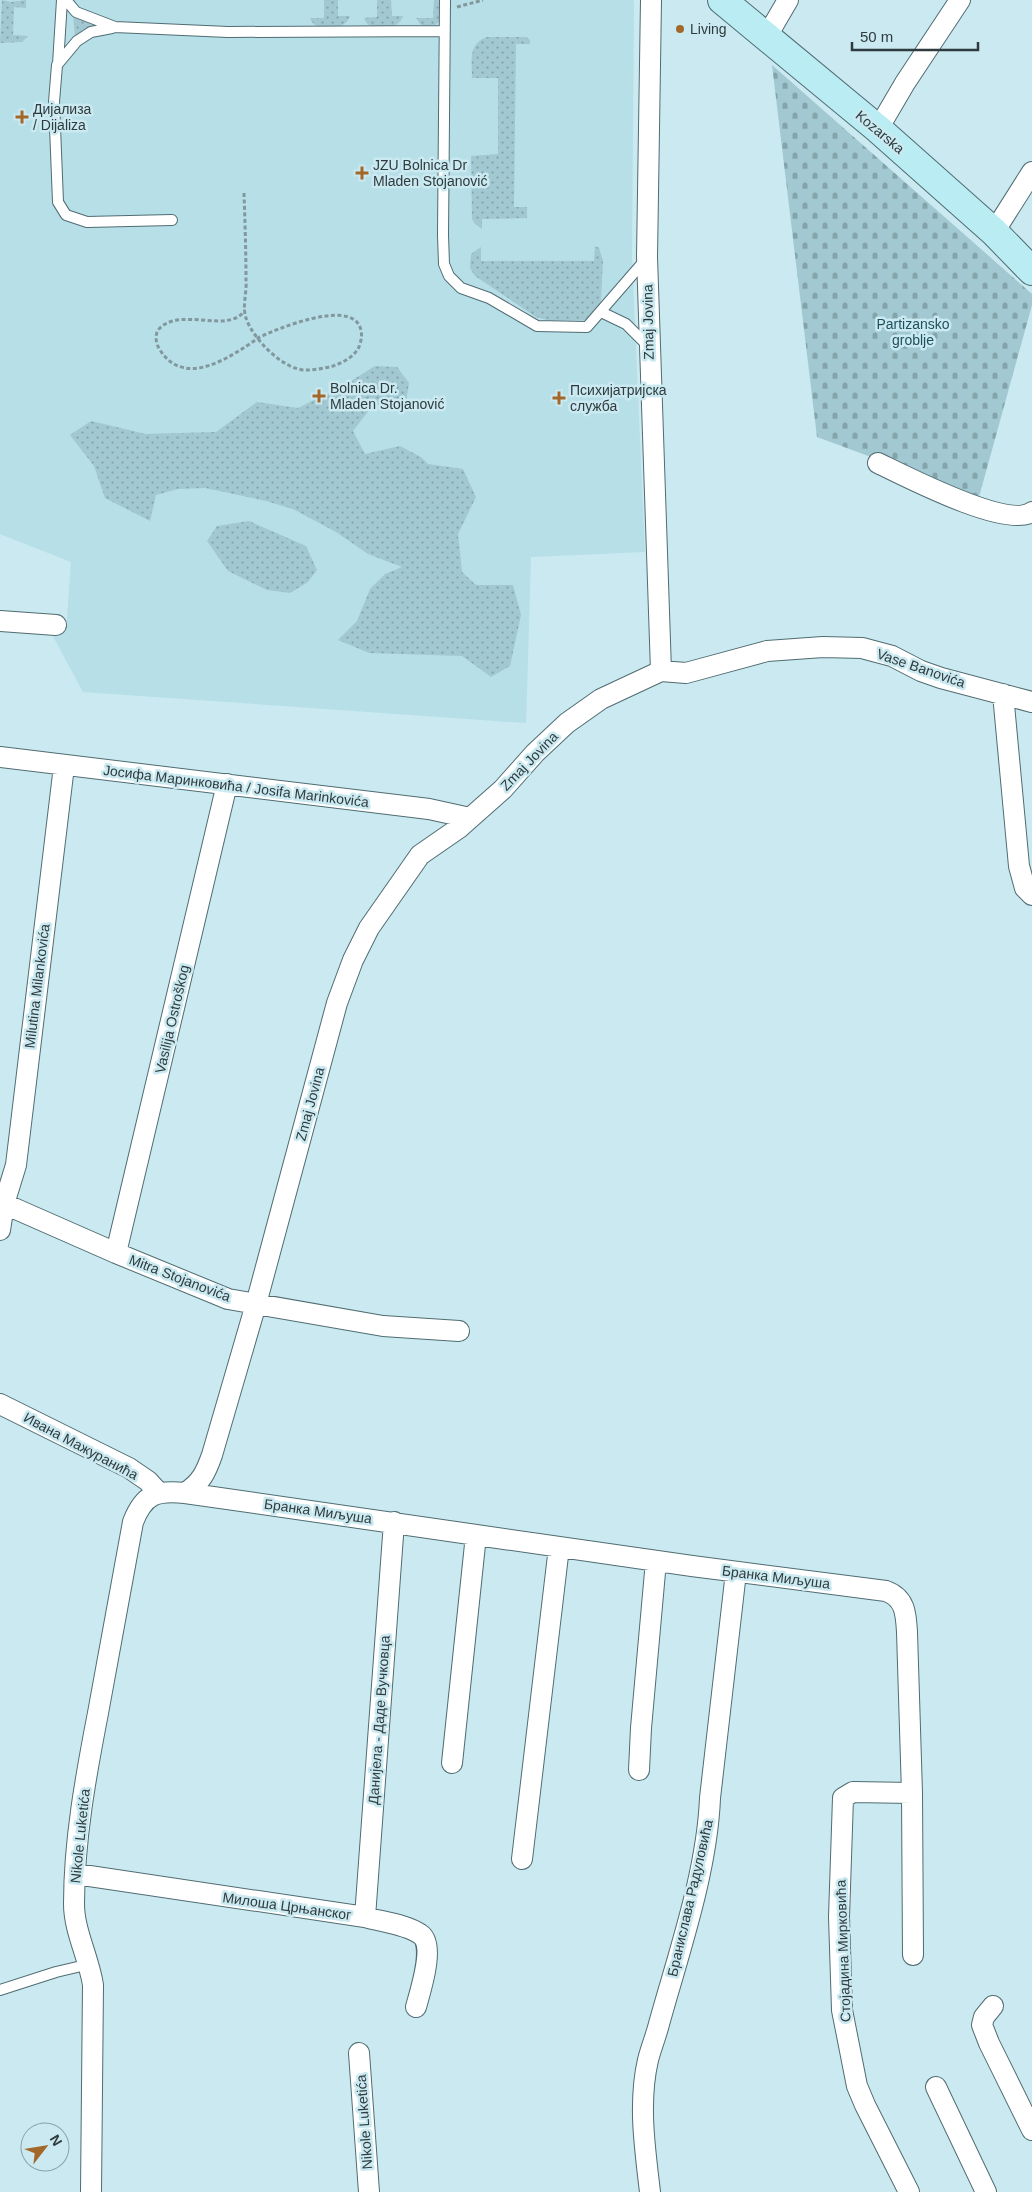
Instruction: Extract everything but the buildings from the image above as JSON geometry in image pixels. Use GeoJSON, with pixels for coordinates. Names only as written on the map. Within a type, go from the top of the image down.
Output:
{"type":"FeatureCollection","features":[{"type":"Feature","properties":{"kind":"street","name":"Zmaj Jovina"},"geometry":{"type":"LineString","coordinates":[[185,1493],[196,1486],[204,1475],[256,1304],[337,1003],[353,960],[369,928],[420,855],[470,818],[503,790],[535,753],[567,723],[602,699],[661,671],[648,346],[647,257],[651,0]]}},
{"type":"Feature","properties":{"kind":"street","name":"Kozarska"},"geometry":{"type":"LineString","coordinates":[[722,0],[767,36],[820,83],[878,128],[994,232],[1032,271]]}},
{"type":"Feature","properties":{"kind":"street"},"geometry":{"type":"LineString","coordinates":[[767,36],[788,0]]}},
{"type":"Feature","properties":{"kind":"street"},"geometry":{"type":"LineString","coordinates":[[878,128],[905,83],[960,0]]}},
{"type":"Feature","properties":{"kind":"street"},"geometry":{"type":"LineString","coordinates":[[994,232],[1032,172]]}},
{"type":"Feature","properties":{"kind":"street"},"geometry":{"type":"LineString","coordinates":[[878,463],[933,489],[998,514],[1017,516],[1032,512]]}},
{"type":"Feature","properties":{"kind":"street"},"geometry":{"type":"LineString","coordinates":[[0,621],[56,625]]}},
{"type":"Feature","properties":{"kind":"street","name":"Vase Banovića"},"geometry":{"type":"LineString","coordinates":[[661,671],[686,673],[768,651],[823,647],[862,648],[892,656],[921,671],[941,678],[1032,702]]}},
{"type":"Feature","properties":{"kind":"street"},"geometry":{"type":"LineString","coordinates":[[1003,694],[1019,866],[1025,888],[1032,895]]}},
{"type":"Feature","properties":{"kind":"street","name":"Јосифа Маринковића / Josifa Marinkovića"},"geometry":{"type":"LineString","coordinates":[[0,757],[429,809],[470,818]]}},
{"type":"Feature","properties":{"kind":"street","name":"Milutina Milankovića"},"geometry":{"type":"LineString","coordinates":[[0,1230],[2,1203],[16,1165],[64,766]]}},
{"type":"Feature","properties":{"kind":"street","name":"Vasilija Ostroškog"},"geometry":{"type":"LineString","coordinates":[[116,1253],[227,784]]}},
{"type":"Feature","properties":{"kind":"street","name":"Mitra Stojanovića"},"geometry":{"type":"LineString","coordinates":[[2,1203],[228,1299],[383,1326],[459,1331]]}},
{"type":"Feature","properties":{"kind":"street","name":"Ивана Мажуранића"},"geometry":{"type":"LineString","coordinates":[[0,1404],[128,1468],[148,1481],[159,1493]]}},
{"type":"Feature","properties":{"kind":"street","name":"Бранка Миљуша"},"geometry":{"type":"LineString","coordinates":[[159,1493],[185,1493],[656,1561],[886,1590],[901,1600],[906,1613],[912,1793]]}},
{"type":"Feature","properties":{"kind":"street","name":"Nikole Luketića"},"geometry":{"type":"LineString","coordinates":[[91,2192],[93,1985],[90,1964],[78,1932],[74,1906],[76,1874],[87,1767],[133,1522],[139,1506],[146,1499],[159,1493]]}},
{"type":"Feature","properties":{"kind":"street","name":"Данијела - Даде Вучковца"},"geometry":{"type":"LineString","coordinates":[[364,1917],[394,1522]]}},
{"type":"Feature","properties":{"kind":"street"},"geometry":{"type":"LineString","coordinates":[[452,1763],[476,1535]]}},
{"type":"Feature","properties":{"kind":"street"},"geometry":{"type":"LineString","coordinates":[[522,1859],[558,1547]]}},
{"type":"Feature","properties":{"kind":"street"},"geometry":{"type":"LineString","coordinates":[[639,1770],[656,1561]]}},
{"type":"Feature","properties":{"kind":"street","name":"Бранислава Радуловића"},"geometry":{"type":"LineString","coordinates":[[650,2192],[644,2133],[644,2099],[648,2060],[691,1904],[708,1830],[736,1572]]}},
{"type":"Feature","properties":{"kind":"street","name":"Стојадина Мирковића"},"geometry":{"type":"LineString","coordinates":[[909,2192],[865,2105],[858,2086],[842,2010],[839,1917],[843,1798],[853,1792],[912,1793]]}},
{"type":"Feature","properties":{"kind":"street"},"geometry":{"type":"LineString","coordinates":[[912,1793],[913,1955]]}},
{"type":"Feature","properties":{"kind":"street","name":"Милоша Црњанског"},"geometry":{"type":"LineString","coordinates":[[76,1874],[364,1917],[412,1930],[422,1934],[427,1943],[427,1957],[416,2007]]}},
{"type":"Feature","properties":{"kind":"street"},"geometry":{"type":"LineString","coordinates":[[993,2006],[984,2017],[982,2025],[988,2043],[1032,2130]]}},
{"type":"Feature","properties":{"kind":"street","name":"Nikole Luketića"},"geometry":{"type":"LineString","coordinates":[[359,2053],[369,2192]]}},
{"type":"Feature","properties":{"kind":"street"},"geometry":{"type":"LineString","coordinates":[[936,2086],[986,2192]]}},
{"type":"Feature","properties":{"kind":"lane"},"geometry":{"type":"LineString","coordinates":[[64,0],[76,12],[115,27]]}},
{"type":"Feature","properties":{"kind":"lane"},"geometry":{"type":"LineString","coordinates":[[64,0],[54,102],[58,202],[66,215],[87,222],[172,220]]}},
{"type":"Feature","properties":{"kind":"lane"},"geometry":{"type":"LineString","coordinates":[[445,5],[443,235],[444,264],[449,276],[461,288],[489,298],[537,326],[586,327],[647,257]]}},
{"type":"Feature","properties":{"kind":"lane"},"geometry":{"type":"LineString","coordinates":[[58,65],[77,40],[91,32],[115,27],[228,32],[444,31]]}},
{"type":"Feature","properties":{"kind":"lane"},"geometry":{"type":"LineString","coordinates":[[601,312],[626,324],[648,346]]}},
{"type":"Feature","properties":{"kind":"lane"},"geometry":{"type":"LineString","coordinates":[[0,1990],[56,1972],[90,1964]]}},
{"type":"Feature","properties":{"kind":"path"},"geometry":{"type":"LineString","coordinates":[[445,5],[483,0]]}},
{"type":"Feature","properties":{"kind":"path"},"geometry":{"type":"LineString","coordinates":[[244,193],[245,310],[250,326],[258,338],[291,367],[306,371],[324,368],[350,358],[358,349],[362,337],[360,327],[356,321],[347,317],[333,315],[308,319],[258,338],[215,364],[198,368],[185,368],[172,363],[160,351],[156,342],[156,334],[159,329],[171,322],[231,319],[241,316],[245,310]]}},
{"type":"Feature","properties":{"kind":"shaded area","name":"Bolnica Dr. Mladen Stojanović"},"geometry":{"type":"Polygon","coordinates":[[[0,0],[634,0],[632,258],[645,552],[531,557],[526,723],[83,692],[49,629],[66,632],[71,562],[0,534],[0,0]]]}},
{"type":"Feature","properties":{"kind":"green space"},"geometry":{"type":"Polygon","coordinates":[[[2,0],[11,2],[26,0],[26,8],[14,7],[13,35],[28,36],[22,42],[0,43],[2,0]]]}},
{"type":"Feature","properties":{"kind":"green space"},"geometry":{"type":"Polygon","coordinates":[[[324,0],[338,0],[338,16],[350,16],[343,25],[330,29],[318,27],[313,23],[310,18],[324,18],[324,0]]]}},
{"type":"Feature","properties":{"kind":"green space"},"geometry":{"type":"Polygon","coordinates":[[[377,0],[391,0],[392,16],[403,16],[396,25],[383,29],[371,27],[367,23],[364,18],[377,17],[377,0]]]}},
{"type":"Feature","properties":{"kind":"green space"},"geometry":{"type":"Polygon","coordinates":[[[434,0],[451,0],[447,16],[435,25],[421,25],[416,18],[433,18],[434,0]]]}},
{"type":"Feature","properties":{"kind":"green space"},"geometry":{"type":"Polygon","coordinates":[[[73,13],[96,22],[95,26],[75,38],[73,13]]]}},
{"type":"Feature","properties":{"kind":"green space"},"geometry":{"type":"Polygon","coordinates":[[[487,37],[526,37],[530,40],[530,44],[516,44],[514,207],[527,207],[527,218],[482,219],[482,229],[472,219],[471,156],[498,154],[498,78],[472,78],[472,54],[477,44],[487,37]]]}},
{"type":"Feature","properties":{"kind":"green space","name":"Partizansko groblje"},"geometry":{"type":"Polygon","coordinates":[[[772,65],[1032,294],[1032,305],[979,497],[817,437],[772,65]]]}},
{"type":"Feature","properties":{"kind":"green space"},"geometry":{"type":"Polygon","coordinates":[[[595,246],[599,248],[603,261],[600,316],[594,320],[547,320],[536,317],[475,276],[470,268],[471,254],[481,247],[481,261],[594,261],[595,246]]]}},
{"type":"Feature","properties":{"kind":"green space"},"geometry":{"type":"Polygon","coordinates":[[[375,366],[397,367],[409,383],[406,402],[370,409],[353,431],[365,454],[400,446],[421,457],[428,464],[463,469],[476,497],[458,534],[462,572],[476,585],[513,585],[521,615],[510,666],[491,677],[462,656],[369,653],[338,640],[357,621],[370,589],[385,574],[402,567],[368,554],[336,532],[293,509],[266,501],[205,488],[178,489],[156,495],[150,521],[105,498],[94,466],[70,435],[91,421],[146,434],[216,432],[257,402],[298,408],[343,386],[375,366]]]}},
{"type":"Feature","properties":{"kind":"green space"},"geometry":{"type":"Polygon","coordinates":[[[249,521],[306,546],[317,570],[308,582],[290,593],[267,590],[228,571],[207,541],[217,526],[249,521]]]}},
{"type":"Feature","properties":{"kind":"place","name":"Living"},"geometry":{"type":"Point","coordinates":[680,29]}},
{"type":"Feature","properties":{"kind":"place","name":"Дијализа / Dijaliza"},"geometry":{"type":"Point","coordinates":[22,117]}},
{"type":"Feature","properties":{"kind":"place","name":"JZU Bolnica Dr Mladen Stojanović"},"geometry":{"type":"Point","coordinates":[362,173]}},
{"type":"Feature","properties":{"kind":"place","name":"Bolnica Dr. Mladen Stojanović"},"geometry":{"type":"Point","coordinates":[319,396]}},
{"type":"Feature","properties":{"kind":"place","name":"Психијатријска служба"},"geometry":{"type":"Point","coordinates":[559,398]}}]}
